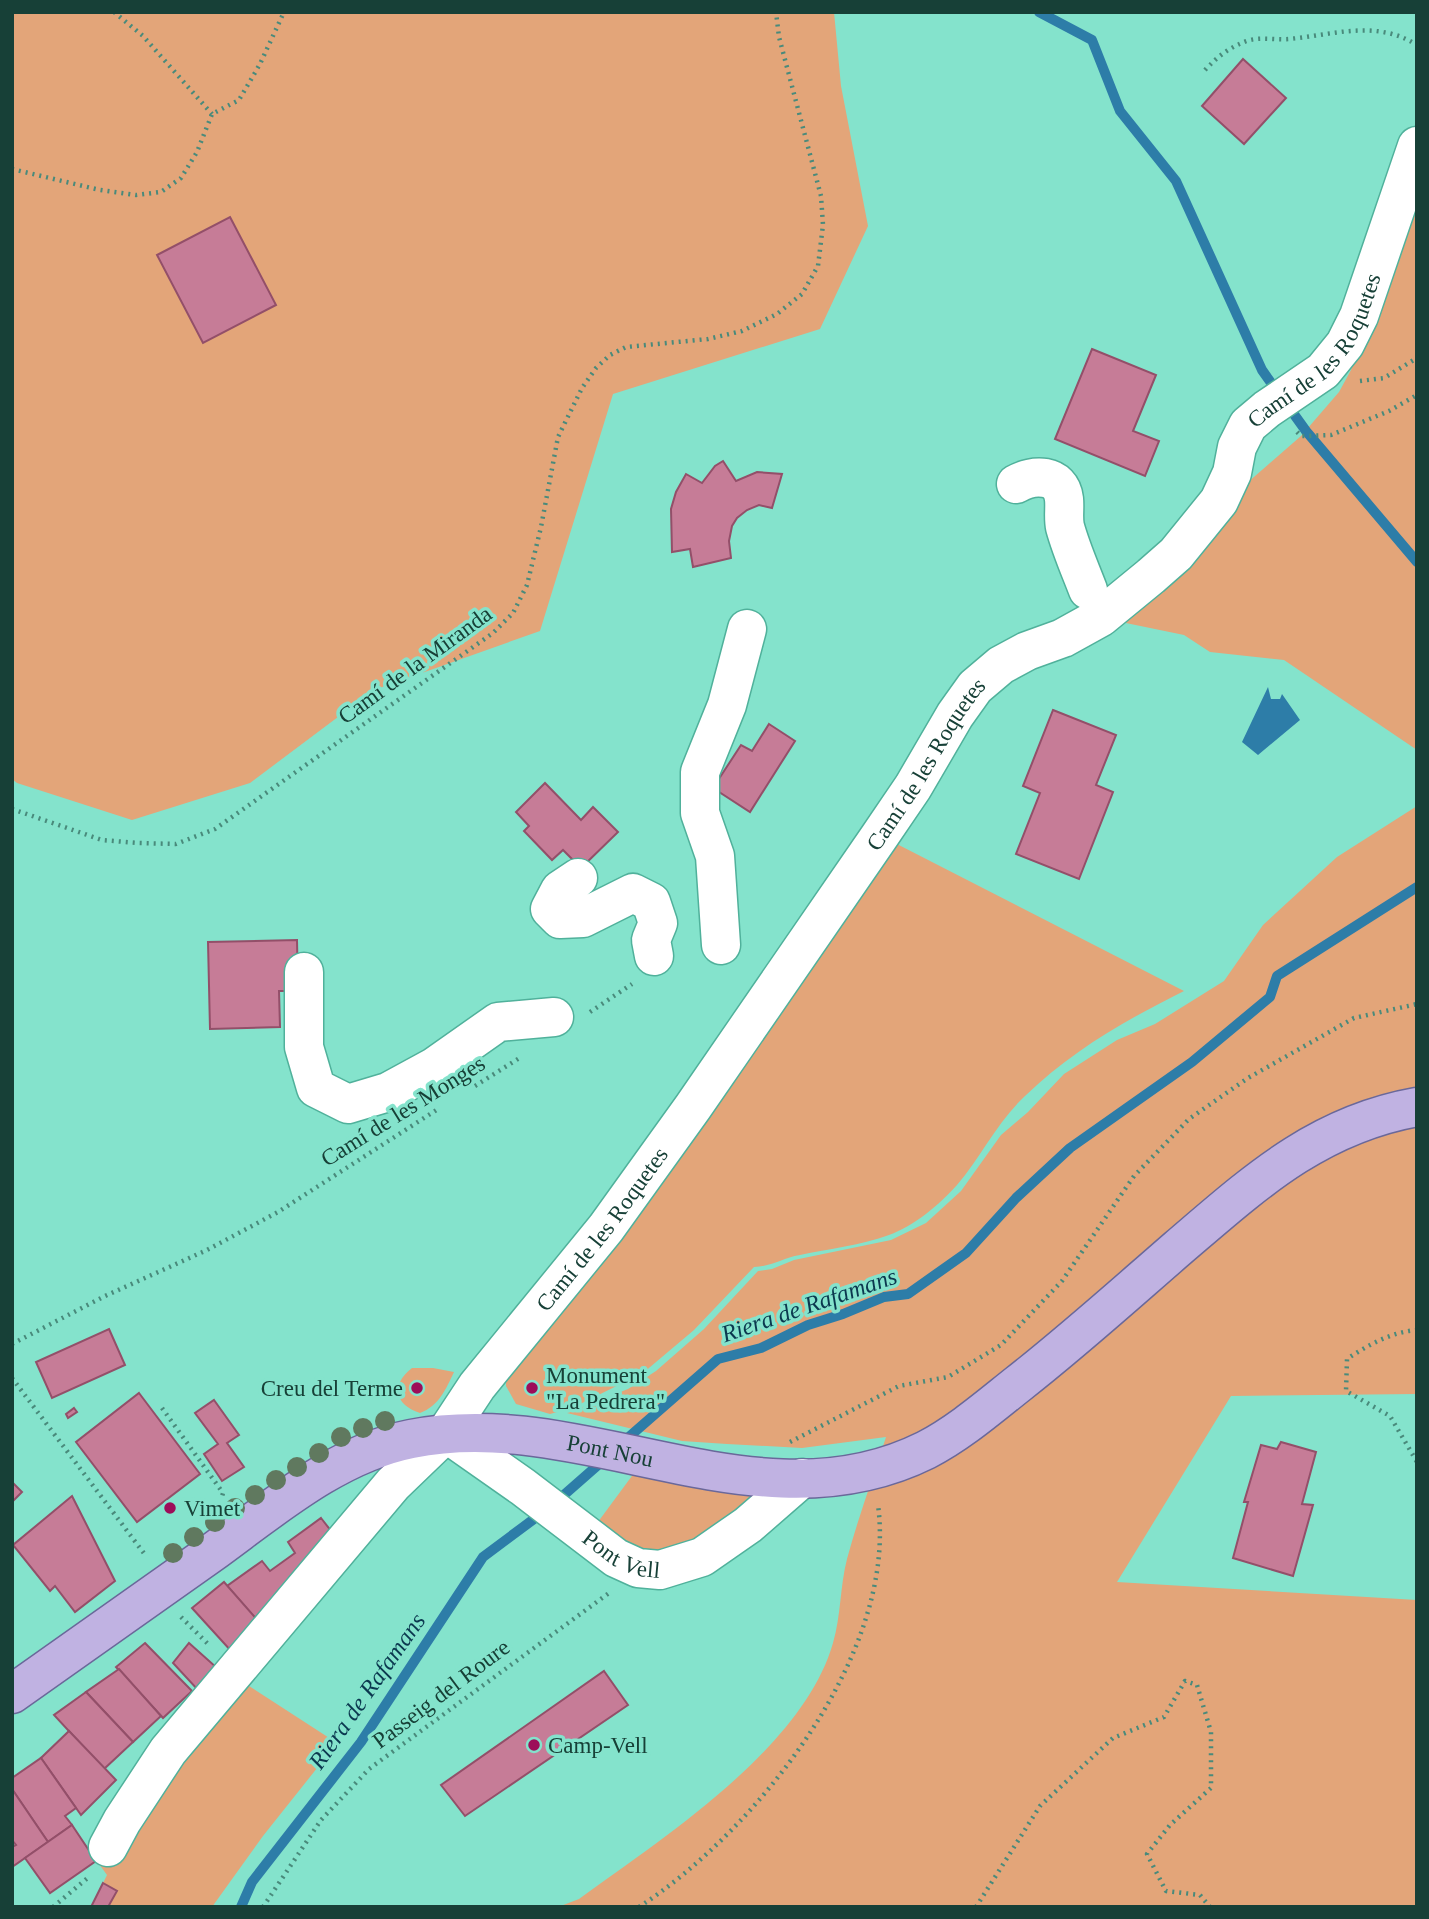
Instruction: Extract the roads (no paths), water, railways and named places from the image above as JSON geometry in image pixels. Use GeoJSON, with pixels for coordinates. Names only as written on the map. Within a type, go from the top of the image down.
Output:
{"type":"FeatureCollection","features":[{"type":"Feature","properties":{"kind":"main road","name":"Pont Nou"},"geometry":{"type":"LineString","coordinates":[[12,1693],[288,1498],[341,1464],[374,1449],[410,1439],[446,1433],[492,1432],[537,1436],[756,1478],[834,1476],[872,1469],[926,1450],[996,1402],[1226,1207],[1307,1146],[1370,1117],[1417,1107]]}},
{"type":"Feature","properties":{"kind":"street","name":"Camí de les Roquetes"},"geometry":{"type":"LineString","coordinates":[[108,1847],[121,1821],[168,1751],[393,1484],[446,1433],[477,1386],[606,1228],[886,827],[975,687],[1001,665],[1027,651],[1063,638],[1101,617],[1176,554],[1219,501],[1232,473],[1237,447],[1248,425],[1322,371],[1345,344],[1359,316],[1417,146]]}},
{"type":"Feature","properties":{"kind":"street"},"geometry":{"type":"LineString","coordinates":[[1016,484],[1028,477],[1045,476],[1056,484],[1064,496],[1064,522],[1088,590]]}},
{"type":"Feature","properties":{"kind":"street"},"geometry":{"type":"LineString","coordinates":[[721,945],[715,856],[701,813],[700,772],[727,705],[747,629]]}},
{"type":"Feature","properties":{"kind":"street"},"geometry":{"type":"LineString","coordinates":[[578,878],[560,890],[550,909],[560,919],[583,918],[633,893],[651,902],[658,923],[647,968]]}},
{"type":"Feature","properties":{"kind":"street"},"geometry":{"type":"LineString","coordinates":[[304,972],[304,1047],[316,1088],[348,1104],[388,1092],[434,1067],[498,1022],[567,1018]]}},
{"type":"Feature","properties":{"kind":"street","name":"Pont Vell"},"geometry":{"type":"LineString","coordinates":[[446,1433],[523,1487],[616,1558],[638,1568],[660,1570],[702,1557],[748,1525],[802,1478]]}},
{"type":"Feature","properties":{"kind":"water"},"geometry":{"type":"Polygon","coordinates":[[[1268,687],[1271,699],[1280,699],[1282,694],[1300,720],[1258,755],[1242,742],[1268,687]]]}},
{"type":"Feature","properties":{"kind":"waterway"},"geometry":{"type":"LineString","coordinates":[[1039,12],[1092,40],[1120,111],[1176,181],[1262,370],[1279,394]]}},
{"type":"Feature","properties":{"kind":"waterway"},"geometry":{"type":"LineString","coordinates":[[1288,406],[1417,562]]}},
{"type":"Feature","properties":{"kind":"waterway","name":"Riera de Rafamans"},"geometry":{"type":"LineString","coordinates":[[622,1443],[718,1359],[761,1348],[808,1325],[884,1297],[908,1294],[966,1253],[1016,1198],[1070,1148],[1192,1062],[1270,997],[1277,976],[1417,887]]}},
{"type":"Feature","properties":{"kind":"waterway","name":"Riera de Rafamans"},"geometry":{"type":"LineString","coordinates":[[557,1501],[606,1458]]}},
{"type":"Feature","properties":{"kind":"waterway","name":"Riera de Rafamans"},"geometry":{"type":"LineString","coordinates":[[241,1907],[252,1882],[361,1742],[483,1557],[542,1513]]}},
{"type":"Feature","properties":{"kind":"place","name":"Creu del Terme"},"geometry":{"type":"Point","coordinates":[417,1388]}},
{"type":"Feature","properties":{"kind":"place","name":"Monument \"La Pedrera\""},"geometry":{"type":"Point","coordinates":[532,1388]}},
{"type":"Feature","properties":{"kind":"place","name":"Vimet"},"geometry":{"type":"Point","coordinates":[170,1508]}},
{"type":"Feature","properties":{"kind":"place","name":"Camp-Vell"},"geometry":{"type":"Point","coordinates":[534,1745]}}]}
